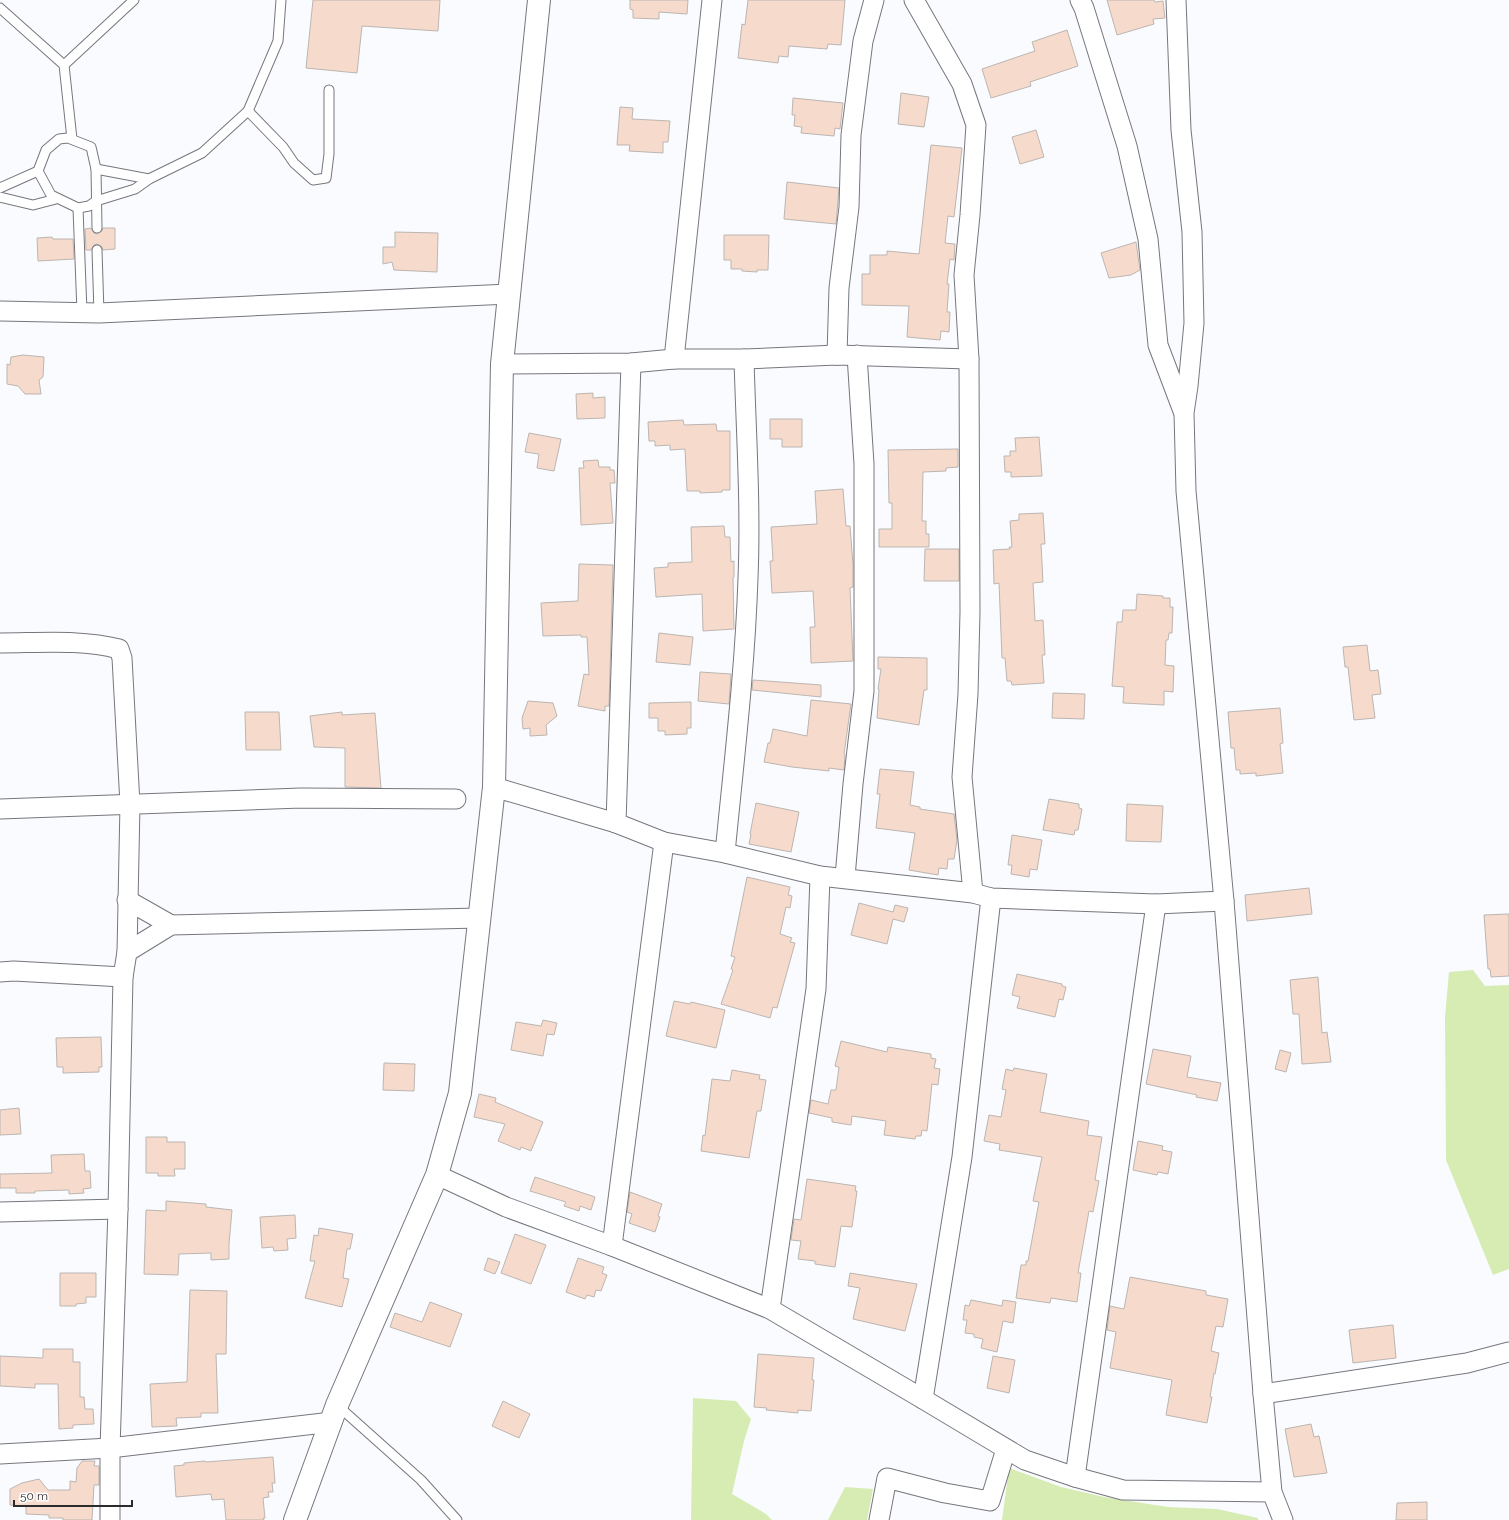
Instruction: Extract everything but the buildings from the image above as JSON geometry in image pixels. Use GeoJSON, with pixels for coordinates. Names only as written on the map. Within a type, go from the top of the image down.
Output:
{"type":"FeatureCollection","features":[{"type":"Feature","properties":{"kind":"street"},"geometry":{"type":"LineString","coordinates":[[295,1520],[335,1414],[437,1175],[460,1093],[494,787],[502,364],[539,0]]}},
{"type":"Feature","properties":{"kind":"street"},"geometry":{"type":"LineString","coordinates":[[674,359],[712,0]]}},
{"type":"Feature","properties":{"kind":"street"},"geometry":{"type":"LineString","coordinates":[[836,355],[839,288],[849,207],[851,135],[863,41],[874,0]]}},
{"type":"Feature","properties":{"kind":"street"},"geometry":{"type":"LineString","coordinates":[[914,0],[962,84],[976,125],[964,275],[969,359],[970,612],[968,694],[962,777],[972,892]]}},
{"type":"Feature","properties":{"kind":"street"},"geometry":{"type":"LineString","coordinates":[[1080,0],[1084,8],[1127,146],[1148,239],[1158,345],[1184,413]]}},
{"type":"Feature","properties":{"kind":"street"},"geometry":{"type":"LineString","coordinates":[[1176,0],[1181,130],[1192,232],[1194,323],[1184,413],[1186,491],[1224,902],[1272,1492],[1283,1520]]}},
{"type":"Feature","properties":{"kind":"street"},"geometry":{"type":"LineString","coordinates":[[0,311],[91,313],[509,294]]}},
{"type":"Feature","properties":{"kind":"street"},"geometry":{"type":"LineString","coordinates":[[502,364],[631,363],[674,359],[744,359],[836,355],[969,359]]}},
{"type":"Feature","properties":{"kind":"street"},"geometry":{"type":"LineString","coordinates":[[845,877],[853,784],[864,691],[864,464],[857,355]]}},
{"type":"Feature","properties":{"kind":"street"},"geometry":{"type":"LineString","coordinates":[[725,853],[744,660],[748,576],[748,488],[744,359]]}},
{"type":"Feature","properties":{"kind":"street"},"geometry":{"type":"LineString","coordinates":[[616,823],[631,363]]}},
{"type":"Feature","properties":{"kind":"street"},"geometry":{"type":"LineString","coordinates":[[0,643],[101,644],[119,649],[122,658],[130,804],[127,952],[123,977],[118,1209],[110,1448],[110,1520]]}},
{"type":"Feature","properties":{"kind":"street"},"geometry":{"type":"LineString","coordinates":[[494,787],[616,823],[664,842],[725,853],[820,876],[845,877],[972,892],[991,898],[1156,904],[1224,902]]}},
{"type":"Feature","properties":{"kind":"street"},"geometry":{"type":"LineString","coordinates":[[0,808],[301,798],[456,799]]}},
{"type":"Feature","properties":{"kind":"street"},"geometry":{"type":"LineString","coordinates":[[612,1246],[664,842]]}},
{"type":"Feature","properties":{"kind":"street"},"geometry":{"type":"LineString","coordinates":[[770,1309],[816,989],[820,876]]}},
{"type":"Feature","properties":{"kind":"street"},"geometry":{"type":"LineString","coordinates":[[923,1399],[962,1157],[991,898]]}},
{"type":"Feature","properties":{"kind":"street"},"geometry":{"type":"LineString","coordinates":[[127,900],[171,926]]}},
{"type":"Feature","properties":{"kind":"street"},"geometry":{"type":"LineString","coordinates":[[1074,1477],[1156,904]]}},
{"type":"Feature","properties":{"kind":"street"},"geometry":{"type":"LineString","coordinates":[[127,952],[171,926],[480,918]]}},
{"type":"Feature","properties":{"kind":"street"},"geometry":{"type":"LineString","coordinates":[[0,972],[14,971],[123,977]]}},
{"type":"Feature","properties":{"kind":"street"},"geometry":{"type":"LineString","coordinates":[[437,1175],[506,1207],[612,1246],[770,1309],[1025,1460],[1074,1477],[1123,1490],[1272,1492]]}},
{"type":"Feature","properties":{"kind":"street"},"geometry":{"type":"LineString","coordinates":[[0,1212],[118,1209]]}},
{"type":"Feature","properties":{"kind":"street"},"geometry":{"type":"LineString","coordinates":[[1263,1394],[1460,1364],[1509,1352]]}},
{"type":"Feature","properties":{"kind":"street"},"geometry":{"type":"LineString","coordinates":[[0,1454],[110,1448],[335,1414]]}},
{"type":"Feature","properties":{"kind":"street"},"geometry":{"type":"LineString","coordinates":[[879,1520],[887,1478],[945,1493],[990,1502],[1006,1449]]}},
{"type":"Feature","properties":{"kind":"lane"},"geometry":{"type":"LineString","coordinates":[[64,65],[134,0]]}},
{"type":"Feature","properties":{"kind":"lane"},"geometry":{"type":"LineString","coordinates":[[51,195],[78,208],[89,206],[96,201],[135,189],[149,179],[202,153],[248,111],[278,41],[281,0]]}},
{"type":"Feature","properties":{"kind":"lane"},"geometry":{"type":"LineString","coordinates":[[0,8],[64,65],[72,139]]}},
{"type":"Feature","properties":{"kind":"lane"},"geometry":{"type":"LineString","coordinates":[[248,111],[283,147],[294,163],[313,180],[326,178],[329,154],[329,90]]}},
{"type":"Feature","properties":{"kind":"lane"},"geometry":{"type":"LineString","coordinates":[[0,188],[38,171],[46,150],[59,139],[72,139],[91,147],[96,169],[97,228]]}},
{"type":"Feature","properties":{"kind":"lane"},"geometry":{"type":"LineString","coordinates":[[96,169],[149,179]]}},
{"type":"Feature","properties":{"kind":"lane"},"geometry":{"type":"LineString","coordinates":[[0,197],[33,205],[56,199],[51,195],[38,171]]}},
{"type":"Feature","properties":{"kind":"lane"},"geometry":{"type":"LineString","coordinates":[[78,208],[91,313]]}},
{"type":"Feature","properties":{"kind":"lane"},"geometry":{"type":"LineString","coordinates":[[91,313],[97,250]]}},
{"type":"Feature","properties":{"kind":"lane"},"geometry":{"type":"LineString","coordinates":[[335,1414],[421,1480],[457,1520]]}},
{"type":"Feature","properties":{"kind":"green space"},"geometry":{"type":"Polygon","coordinates":[[[1473,970],[1485,986],[1509,985],[1509,1269],[1493,1275],[1446,1160],[1445,1017],[1449,972],[1473,970]]]}},
{"type":"Feature","properties":{"kind":"green space"},"geometry":{"type":"Polygon","coordinates":[[[693,1398],[736,1401],[751,1419],[744,1441],[732,1494],[766,1514],[772,1520],[691,1520],[693,1398]]]}},
{"type":"Feature","properties":{"kind":"green space"},"geometry":{"type":"Polygon","coordinates":[[[1009,1468],[1061,1487],[1104,1497],[1168,1507],[1217,1509],[1258,1518],[1258,1520],[1002,1520],[1009,1468]]]}},
{"type":"Feature","properties":{"kind":"green space"},"geometry":{"type":"Polygon","coordinates":[[[845,1487],[873,1489],[867,1520],[828,1520],[845,1487]]]}}]}
